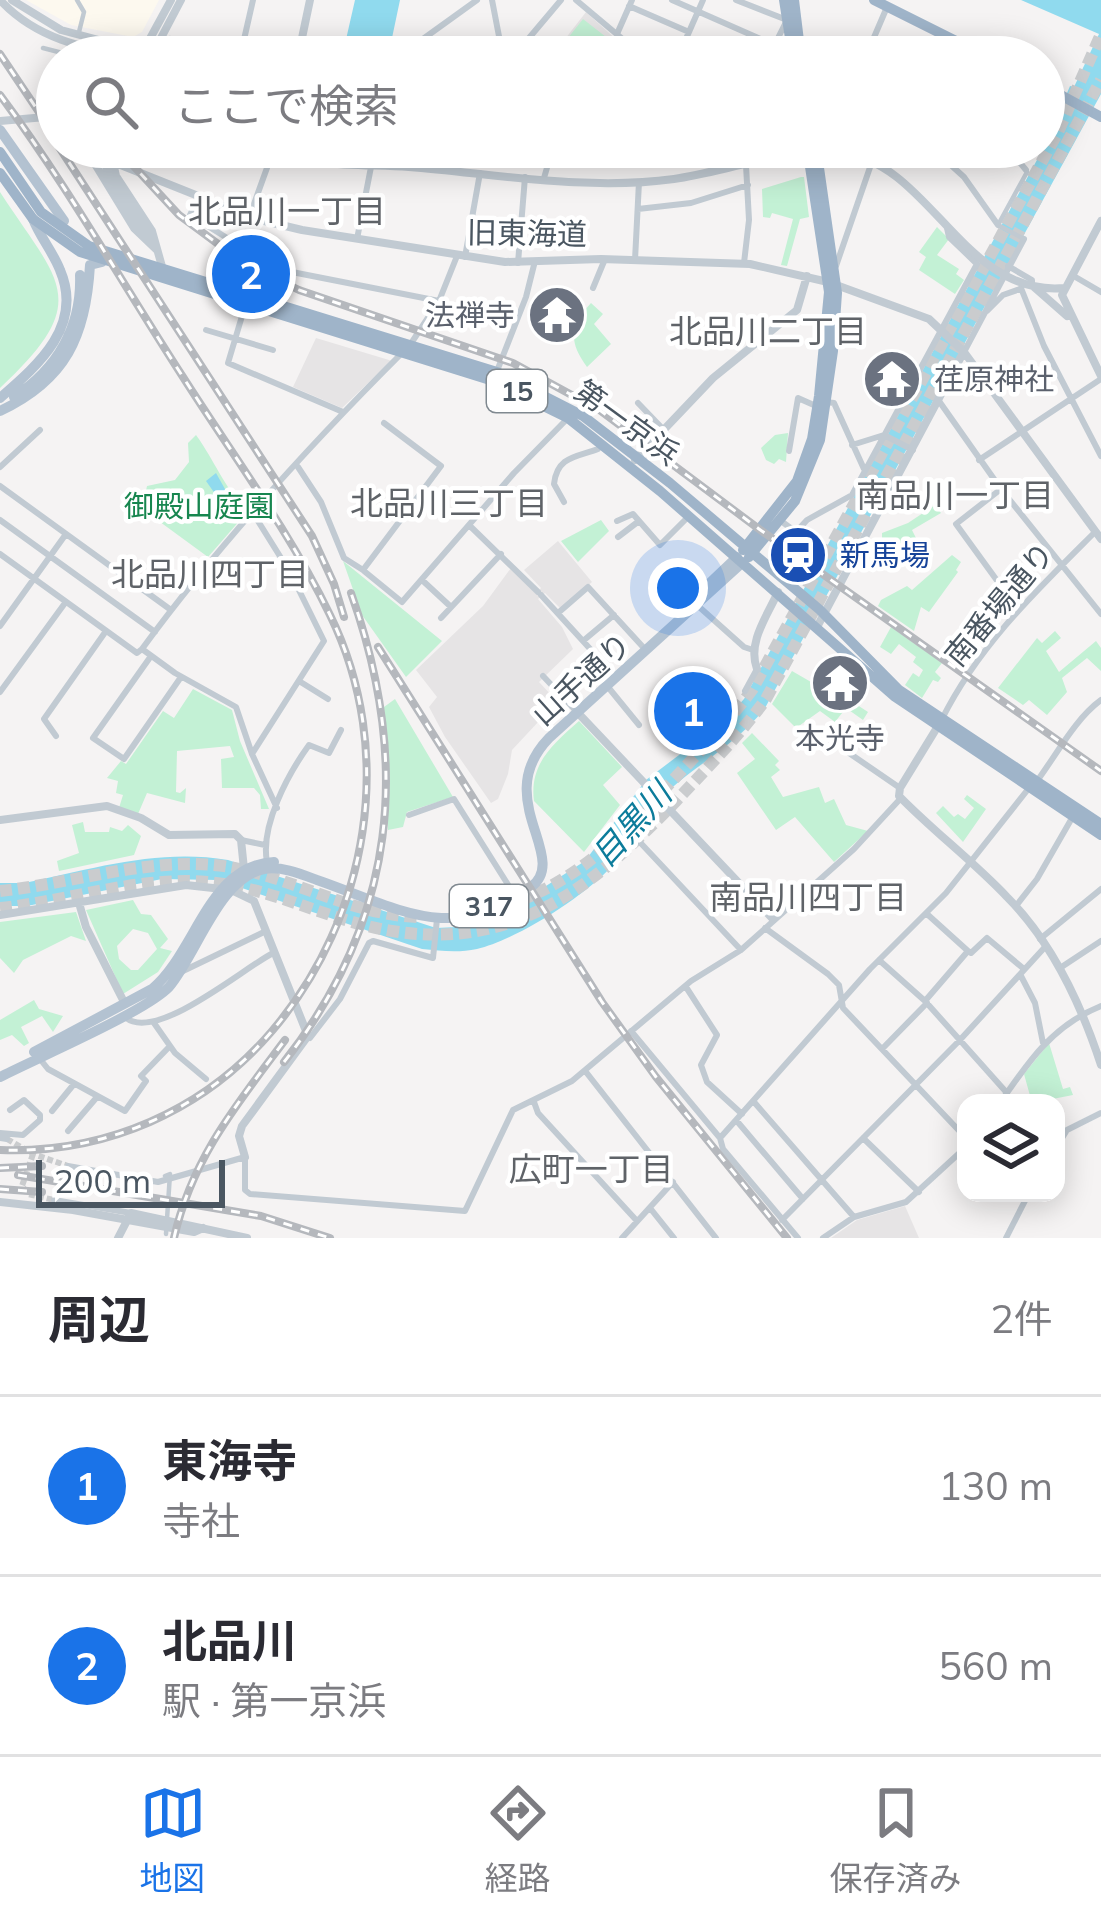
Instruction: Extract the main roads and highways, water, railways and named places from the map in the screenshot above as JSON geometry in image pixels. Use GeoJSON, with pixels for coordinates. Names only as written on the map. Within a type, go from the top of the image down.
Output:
{"type":"FeatureCollection","features":[{"type":"Feature","properties":{"kind":"highway"},"geometry":{"type":"LineString","coordinates":[[784,0],[792,36]]}},
{"type":"Feature","properties":{"kind":"highway"},"geometry":{"type":"LineString","coordinates":[[794,0],[796,36]]}},
{"type":"Feature","properties":{"kind":"highway"},"geometry":{"type":"LineString","coordinates":[[874,0],[947,36]]}},
{"type":"Feature","properties":{"kind":"highway"},"geometry":{"type":"LineString","coordinates":[[1065,97],[1098,115]]}},
{"type":"Feature","properties":{"kind":"highway","name":"第一京浜"},"geometry":{"type":"LineString","coordinates":[[0,152],[41,212],[69,241],[148,265],[171,282],[245,306],[497,372],[557,400],[744,555],[886,689],[1101,824]]}},
{"type":"Feature","properties":{"kind":"highway","name":"山手通り"},"geometry":{"type":"LineString","coordinates":[[744,555],[796,501],[812,467],[833,266],[815,168]]}},
{"type":"Feature","properties":{"kind":"highway","name":"山手通り"},"geometry":{"type":"LineString","coordinates":[[815,168],[832,284]]}},
{"type":"Feature","properties":{"kind":"highway","name":"第一京浜"},"geometry":{"type":"LineString","coordinates":[[0,173],[33,219],[102,262],[281,306],[510,388],[568,418],[634,462],[689,516],[800,593],[884,677],[940,723]]}},
{"type":"Feature","properties":{"kind":"highway","name":"山手通り"},"geometry":{"type":"LineString","coordinates":[[744,555],[797,481],[822,404]]}},
{"type":"Feature","properties":{"kind":"highway","name":"第一京浜"},"geometry":{"type":"LineString","coordinates":[[1033,785],[1101,836]]}},
{"type":"Feature","properties":{"kind":"main road"},"geometry":{"type":"LineString","coordinates":[[3,124],[64,221]]}},
{"type":"Feature","properties":{"kind":"main road"},"geometry":{"type":"LineString","coordinates":[[0,406],[54,345],[65,317],[64,281],[33,219]]}},
{"type":"Feature","properties":{"kind":"main road"},"geometry":{"type":"LineString","coordinates":[[57,262],[56,253],[69,241]]}},
{"type":"Feature","properties":{"kind":"main road"},"geometry":{"type":"LineString","coordinates":[[0,406],[41,375],[64,346],[85,275],[91,264],[102,262]]}},
{"type":"Feature","properties":{"kind":"main road"},"geometry":{"type":"LineString","coordinates":[[64,281],[73,270],[85,275]]}},
{"type":"Feature","properties":{"kind":"main road","name":"山手通り"},"geometry":{"type":"LineString","coordinates":[[257,866],[288,863],[447,914],[484,908],[512,892],[537,869],[519,799],[522,767],[539,739],[608,688],[744,555]]}},
{"type":"Feature","properties":{"kind":"main road","name":"山手通り"},"geometry":{"type":"LineString","coordinates":[[257,866],[296,873],[437,922],[486,914],[539,880],[543,860],[525,798],[526,776],[544,743],[744,555]]}},
{"type":"Feature","properties":{"kind":"main road"},"geometry":{"type":"LineString","coordinates":[[0,1073],[165,991],[226,890],[257,866]]}},
{"type":"Feature","properties":{"kind":"main road"},"geometry":{"type":"LineString","coordinates":[[124,1009],[168,974],[226,890],[257,866]]}},
{"type":"Feature","properties":{"kind":"water"},"geometry":{"type":"Polygon","coordinates":[[[355,0],[400,0],[392,36],[347,36],[355,0]]]}},
{"type":"Feature","properties":{"kind":"water"},"geometry":{"type":"Polygon","coordinates":[[[1021,0],[1101,0],[1101,94],[1065,160],[1065,98],[1099,34],[1021,0]]]}},
{"type":"Feature","properties":{"kind":"water","name":"目黒川"},"geometry":{"type":"Polygon","coordinates":[[[1033,168],[1061,168],[765,708],[743,732],[659,800],[618,858],[585,891],[511,936],[457,951],[422,949],[218,880],[162,879],[27,906],[0,906],[0,883],[24,883],[151,858],[202,857],[228,860],[436,928],[477,926],[585,861],[646,780],[724,721],[744,699],[1033,168]]]}},
{"type":"Feature","properties":{"kind":"water"},"geometry":{"type":"Polygon","coordinates":[[[216,473],[243,512],[235,522],[206,481],[216,473]]]}},
{"type":"Feature","properties":{"kind":"tunnel"},"geometry":{"type":"LineString","coordinates":[[1065,116],[1101,34]]}},
{"type":"Feature","properties":{"kind":"tunnel"},"geometry":{"type":"LineString","coordinates":[[1065,147],[1101,80]]}},
{"type":"Feature","properties":{"kind":"tunnel"},"geometry":{"type":"LineString","coordinates":[[503,906],[553,885],[596,856],[653,801],[752,690],[1038,168]]}},
{"type":"Feature","properties":{"kind":"tunnel"},"geometry":{"type":"LineString","coordinates":[[0,908],[129,886],[207,882],[254,890],[368,926],[436,935],[515,921],[583,884],[646,832],[766,699],[1053,168]]}},
{"type":"Feature","properties":{"kind":"tunnel"},"geometry":{"type":"LineString","coordinates":[[0,891],[144,867],[201,864],[254,872],[370,910],[418,917]]}},
{"type":"Feature","properties":{"kind":"tunnel"},"geometry":{"type":"LineString","coordinates":[[7,1139],[68,1166]]}},
{"type":"Feature","properties":{"kind":"tunnel"},"geometry":{"type":"LineString","coordinates":[[33,1154],[22,1186],[28,1194],[54,1200]]}},
{"type":"Feature","properties":{"kind":"railway"},"geometry":{"type":"LineString","coordinates":[[0,54],[36,108]]}},
{"type":"Feature","properties":{"kind":"railway"},"geometry":{"type":"LineString","coordinates":[[0,95],[36,146]]}},
{"type":"Feature","properties":{"kind":"railway"},"geometry":{"type":"LineString","coordinates":[[0,1150],[77,1144],[150,1122],[216,1084],[245,1059],[305,986],[331,937],[351,885],[367,777],[363,722],[351,668],[314,584],[51,168]]}},
{"type":"Feature","properties":{"kind":"railway"},"geometry":{"type":"LineString","coordinates":[[73,168],[312,536],[344,617]]}},
{"type":"Feature","properties":{"kind":"railway"},"geometry":{"type":"LineString","coordinates":[[135,168],[179,215],[245,264],[299,290],[513,363],[601,411],[1101,771]]}},
{"type":"Feature","properties":{"kind":"railway"},"geometry":{"type":"LineString","coordinates":[[284,1062],[322,1008],[351,952],[371,895],[382,837],[386,778],[382,717],[351,593]]}},
{"type":"Feature","properties":{"kind":"railway"},"geometry":{"type":"LineString","coordinates":[[378,647],[602,1002],[656,1077],[787,1238]]}},
{"type":"Feature","properties":{"kind":"railway"},"geometry":{"type":"LineString","coordinates":[[174,1238],[204,1157],[285,1040]]}},
{"type":"Feature","properties":{"kind":"railway"},"geometry":{"type":"LineString","coordinates":[[0,1168],[42,1166]]}},
{"type":"Feature","properties":{"kind":"railway"},"geometry":{"type":"LineString","coordinates":[[18,1175],[261,1216],[330,1238]]}},
{"type":"Feature","properties":{"kind":"railway"},"geometry":{"type":"LineString","coordinates":[[0,1189],[42,1192]]}},
{"type":"Feature","properties":{"kind":"place","name":"北品川"},"geometry":{"type":"Point","coordinates":[251,274]}},
{"type":"Feature","properties":{"kind":"place","name":"法禅寺"},"geometry":{"type":"Point","coordinates":[557,315]}},
{"type":"Feature","properties":{"kind":"place","name":"荏原神社"},"geometry":{"type":"Point","coordinates":[892,379]}},
{"type":"Feature","properties":{"kind":"place","name":"新馬場"},"geometry":{"type":"Point","coordinates":[798,555]}},
{"type":"Feature","properties":{"kind":"place","name":"本光寺"},"geometry":{"type":"Point","coordinates":[840,683]}},
{"type":"Feature","properties":{"kind":"place","name":"東海寺"},"geometry":{"type":"Point","coordinates":[693,711]}},
{"type":"Feature","properties":{"kind":"district","name":"北品川一丁目"},"geometry":{"type":"Point","coordinates":[287,210]}},
{"type":"Feature","properties":{"kind":"district","name":"北品川二丁目"},"geometry":{"type":"Point","coordinates":[768,330]}},
{"type":"Feature","properties":{"kind":"district","name":"南品川一丁目"},"geometry":{"type":"Point","coordinates":[955,494]}},
{"type":"Feature","properties":{"kind":"district","name":"北品川三丁目"},"geometry":{"type":"Point","coordinates":[449,502]}},
{"type":"Feature","properties":{"kind":"district","name":"北品川四丁目"},"geometry":{"type":"Point","coordinates":[210,573]}},
{"type":"Feature","properties":{"kind":"district","name":"南品川四丁目"},"geometry":{"type":"Point","coordinates":[808,896]}},
{"type":"Feature","properties":{"kind":"district","name":"広町一丁目"},"geometry":{"type":"Point","coordinates":[591,1168]}},
{"type":"Feature","properties":{"kind":"park label","name":"御殿山庭園"},"geometry":{"type":"Point","coordinates":[199,506]}}]}
